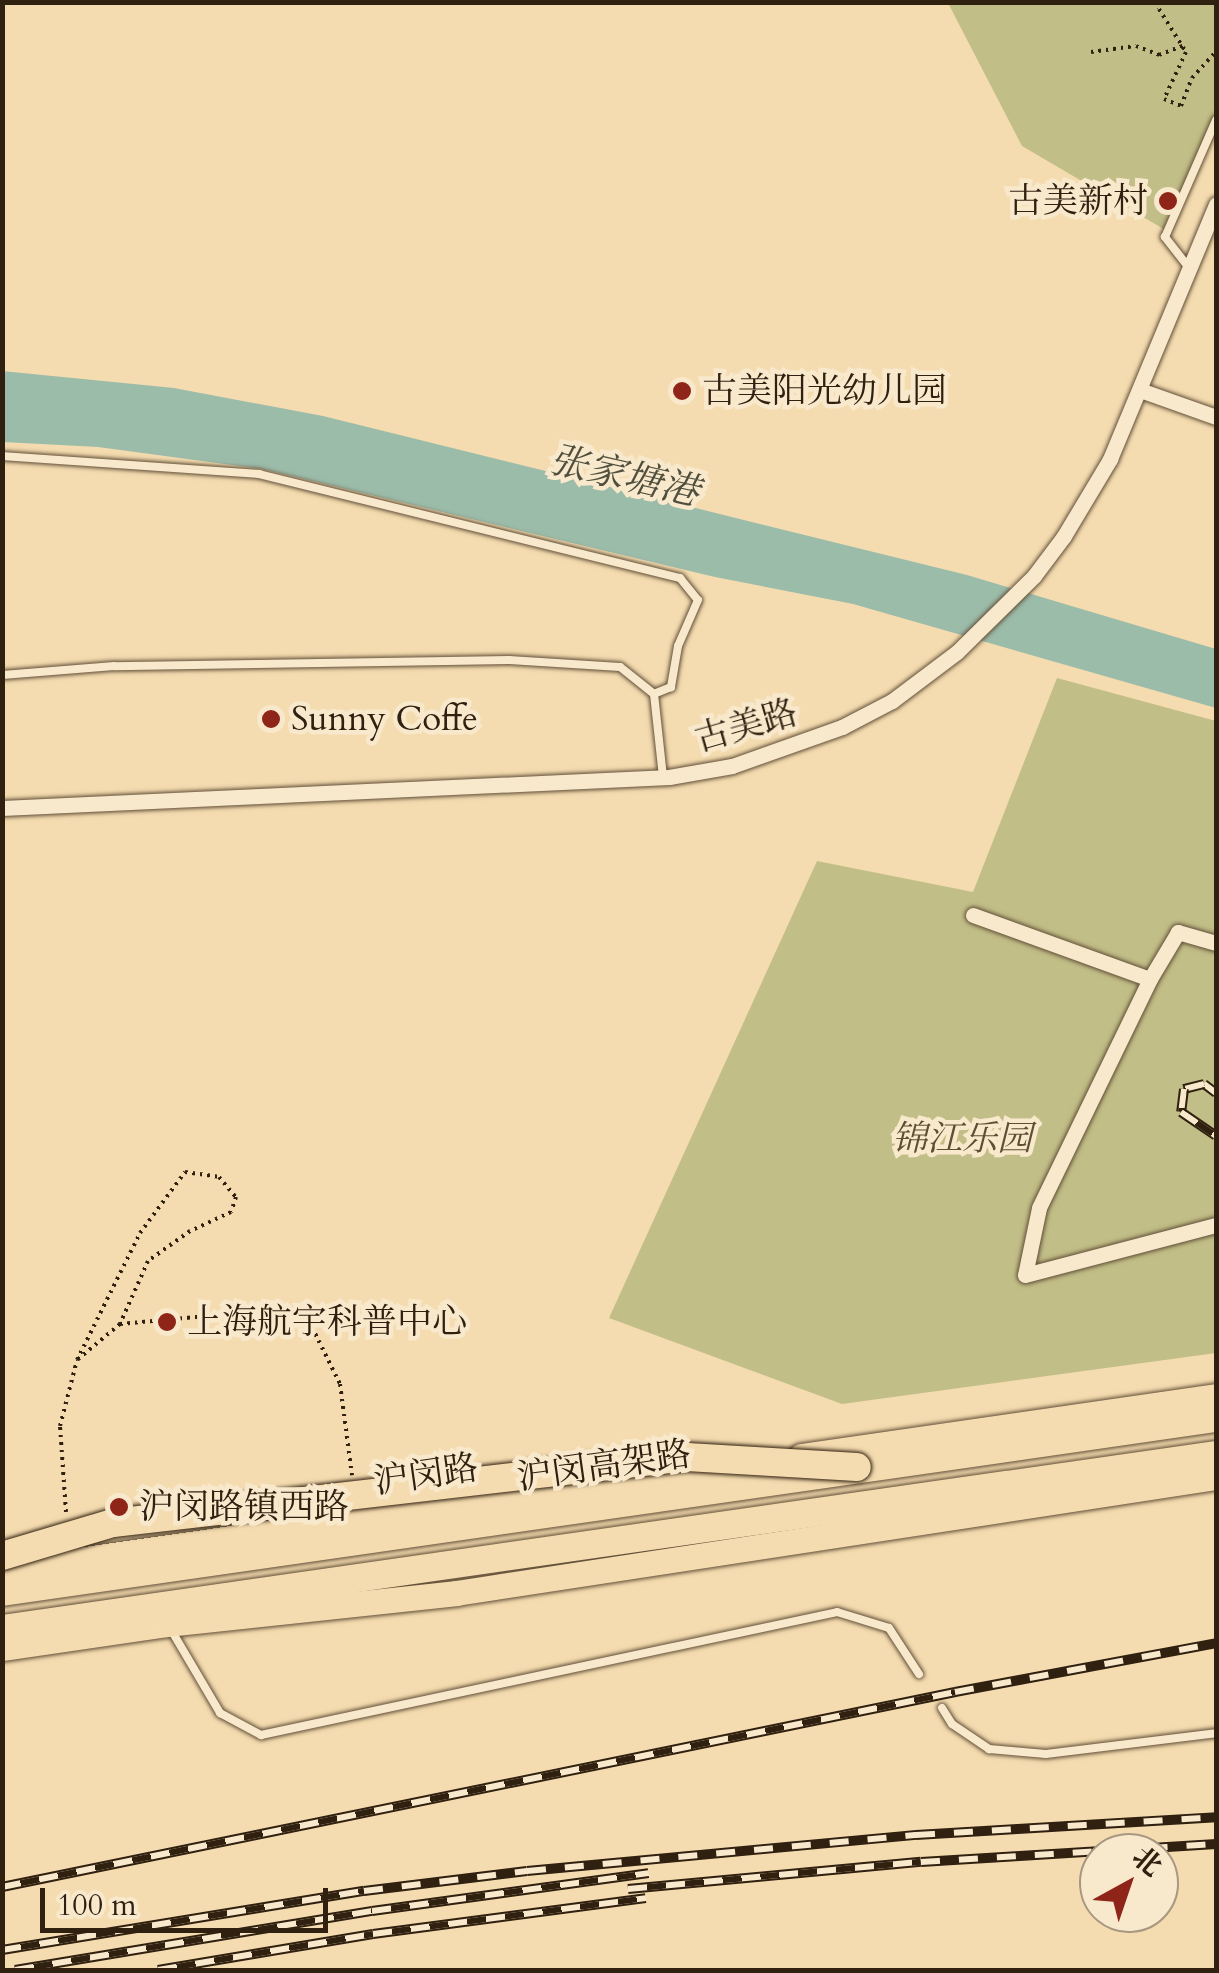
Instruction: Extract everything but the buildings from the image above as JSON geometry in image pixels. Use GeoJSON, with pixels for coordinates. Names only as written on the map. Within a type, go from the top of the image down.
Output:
{"type":"FeatureCollection","features":[{"type":"Feature","properties":{"kind":"highway","name":"沪闵高架路"},"geometry":{"type":"LineString","coordinates":[[2,1592],[1216,1418]]}},
{"type":"Feature","properties":{"kind":"highway"},"geometry":{"type":"LineString","coordinates":[[2,1629],[1216,1455]]}},
{"type":"Feature","properties":{"kind":"highway"},"geometry":{"type":"LineString","coordinates":[[2,1556],[113,1523],[687,1457],[857,1467]]}},
{"type":"Feature","properties":{"kind":"main road","name":"沪闵路"},"geometry":{"type":"LineString","coordinates":[[2,1571],[1216,1396]]}},
{"type":"Feature","properties":{"kind":"main road"},"geometry":{"type":"LineString","coordinates":[[2,1648],[168,1624],[456,1594],[1216,1477]]}},
{"type":"Feature","properties":{"kind":"street","name":"古美路"},"geometry":{"type":"LineString","coordinates":[[2,808],[663,777],[732,766],[809,741],[892,701],[957,652],[1034,576],[1088,502],[1140,390],[1216,204]]}},
{"type":"Feature","properties":{"kind":"street"},"geometry":{"type":"LineString","coordinates":[[1140,390],[1216,418]]}},
{"type":"Feature","properties":{"kind":"street"},"geometry":{"type":"LineString","coordinates":[[974,915],[1150,979]]}},
{"type":"Feature","properties":{"kind":"street"},"geometry":{"type":"LineString","coordinates":[[1216,943],[1178,932],[1150,979],[1038,1208],[1025,1275],[1216,1225]]}},
{"type":"Feature","properties":{"kind":"lane"},"geometry":{"type":"LineString","coordinates":[[1190,268],[1165,236],[1216,120]]}},
{"type":"Feature","properties":{"kind":"lane"},"geometry":{"type":"LineString","coordinates":[[2,456],[258,474],[680,578],[698,600],[678,646],[671,686],[654,694]]}},
{"type":"Feature","properties":{"kind":"lane"},"geometry":{"type":"LineString","coordinates":[[2,675],[114,666],[509,660],[620,667],[654,694],[663,777]]}},
{"type":"Feature","properties":{"kind":"lane"},"geometry":{"type":"LineString","coordinates":[[168,1624],[220,1713],[261,1735],[838,1612],[889,1628],[919,1674]]}},
{"type":"Feature","properties":{"kind":"lane"},"geometry":{"type":"LineString","coordinates":[[942,1708],[952,1724],[989,1749],[1046,1754],[1216,1733]]}},
{"type":"Feature","properties":{"kind":"path"},"geometry":{"type":"LineString","coordinates":[[1162,2],[1159,9],[1183,46],[1181,67],[1164,99],[1181,106],[1192,78],[1216,52]]}},
{"type":"Feature","properties":{"kind":"path"},"geometry":{"type":"LineString","coordinates":[[1091,52],[1136,46],[1160,55],[1183,46]]}},
{"type":"Feature","properties":{"kind":"path"},"geometry":{"type":"LineString","coordinates":[[67,1523],[60,1426],[76,1360],[140,1233],[185,1172],[219,1177],[236,1196],[231,1212],[190,1230],[148,1261],[120,1324],[76,1360]]}},
{"type":"Feature","properties":{"kind":"path"},"geometry":{"type":"LineString","coordinates":[[120,1324],[302,1306],[340,1384],[358,1521]]}},
{"type":"Feature","properties":{"kind":"green space"},"geometry":{"type":"Polygon","coordinates":[[[948,3],[1216,3],[1216,117],[1167,231],[1022,146],[948,3]]]}},
{"type":"Feature","properties":{"kind":"green space","name":"锦江乐园"},"geometry":{"type":"Polygon","coordinates":[[[1057,678],[1216,721],[1216,1353],[842,1404],[609,1318],[817,861],[973,892],[1057,678]]]}},
{"type":"Feature","properties":{"kind":"shaded area"},"geometry":{"type":"Polygon","coordinates":[[[2,371],[174,388],[323,416],[967,575],[1216,649],[1216,708],[853,604],[715,577],[262,469],[98,447],[3,442],[2,371]]]}},
{"type":"Feature","properties":{"kind":"railway"},"geometry":{"type":"LineString","coordinates":[[1216,1093],[1204,1084],[1184,1089],[1181,1112],[1216,1136]]}},
{"type":"Feature","properties":{"kind":"railway"},"geometry":{"type":"LineString","coordinates":[[2,1887],[955,1692],[1216,1643]]}},
{"type":"Feature","properties":{"kind":"railway"},"geometry":{"type":"LineString","coordinates":[[2,1950],[364,1891],[527,1871],[916,1835],[1216,1817]]}},
{"type":"Feature","properties":{"kind":"railway"},"geometry":{"type":"LineString","coordinates":[[628,1889],[921,1862],[1216,1844]]}},
{"type":"Feature","properties":{"kind":"railway"},"geometry":{"type":"LineString","coordinates":[[15,1970],[372,1911],[648,1873]]}},
{"type":"Feature","properties":{"kind":"railway"},"geometry":{"type":"LineString","coordinates":[[158,1970],[373,1934],[646,1898]]}},
{"type":"Feature","properties":{"kind":"place","name":"古美新村"},"geometry":{"type":"Point","coordinates":[1168,201]}},
{"type":"Feature","properties":{"kind":"place","name":"古美阳光幼儿园"},"geometry":{"type":"Point","coordinates":[682,391]}},
{"type":"Feature","properties":{"kind":"place","name":"Sunny Coffe"},"geometry":{"type":"Point","coordinates":[271,719]}},
{"type":"Feature","properties":{"kind":"place","name":"上海航宇科普中心"},"geometry":{"type":"Point","coordinates":[167,1322]}},
{"type":"Feature","properties":{"kind":"place","name":"沪闵路镇西路"},"geometry":{"type":"Point","coordinates":[119,1507]}},
{"type":"Feature","properties":{"kind":"water label","name":"张家塘港"},"geometry":{"type":"Point","coordinates":[624,477]}}]}
